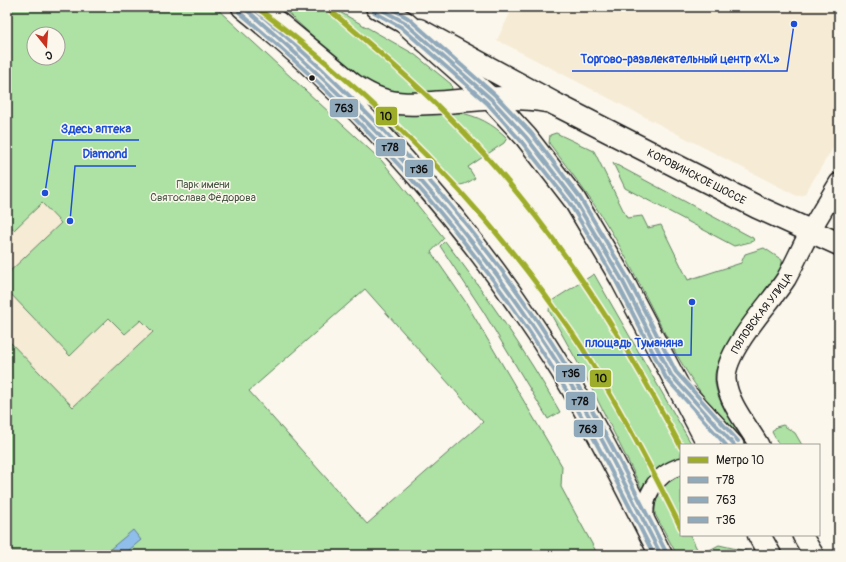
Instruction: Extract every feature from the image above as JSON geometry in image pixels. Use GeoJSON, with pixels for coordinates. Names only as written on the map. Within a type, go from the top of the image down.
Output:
{"type":"FeatureCollection","features":[{"type":"Feature","properties":{"kind":"main road"},"geometry":{"type":"LineString","coordinates":[[243,7],[278,36],[319,74],[394,150],[497,274],[532,323],[583,407],[661,555]]}},
{"type":"Feature","properties":{"kind":"main road"},"geometry":{"type":"LineString","coordinates":[[377,7],[404,22],[491,99],[526,137],[574,199],[621,278],[708,444]]}},
{"type":"Feature","properties":{"kind":"main road"},"geometry":{"type":"LineString","coordinates":[[262,10],[278,36]]}},
{"type":"Feature","properties":{"kind":"main road","name":"КОРОВИНСКОЕ ШОССЕ"},"geometry":{"type":"LineString","coordinates":[[262,10],[353,85],[366,94],[382,100],[416,104],[491,99],[531,99],[557,105]]}},
{"type":"Feature","properties":{"kind":"main road","name":"КОРОВИНСКОЕ ШОССЕ"},"geometry":{"type":"LineString","coordinates":[[404,22],[557,105],[757,207],[839,244]]}},
{"type":"Feature","properties":{"kind":"main road"},"geometry":{"type":"LineString","coordinates":[[760,536],[770,555]]}},
{"type":"Feature","properties":{"kind":"street","name":"ПЯЛОВСКАЯ УЛИЦА"},"geometry":{"type":"LineString","coordinates":[[758,444],[730,394],[726,380],[727,369],[735,349],[784,281],[798,258],[810,232],[839,183]]}},
{"type":"Feature","properties":{"kind":"street"},"geometry":{"type":"LineString","coordinates":[[671,375],[733,444]]}},
{"type":"Feature","properties":{"kind":"street"},"geometry":{"type":"LineString","coordinates":[[650,534],[645,515],[648,495],[658,479],[666,473],[680,466]]}},
{"type":"Feature","properties":{"kind":"shaded area"},"geometry":{"type":"Polygon","coordinates":[[[513,7],[839,7],[839,138],[804,195],[797,196],[497,40],[513,7]]]}},
{"type":"Feature","properties":{"kind":"shaded area"},"geometry":{"type":"Polygon","coordinates":[[[42,203],[61,223],[7,274],[7,222],[14,230],[42,203]]]}},
{"type":"Feature","properties":{"kind":"shaded area"},"geometry":{"type":"Polygon","coordinates":[[[7,290],[70,356],[110,318],[141,320],[153,332],[73,407],[7,339],[7,290]]]}},
{"type":"Feature","properties":{"kind":"green space","name":"Парк имени Святослава Фёдорова"},"geometry":{"type":"Polygon","coordinates":[[[7,7],[215,7],[382,161],[444,238],[431,252],[465,301],[562,466],[561,487],[598,555],[7,555],[7,339],[73,407],[153,332],[141,320],[125,334],[109,318],[70,356],[7,290],[7,274],[61,223],[42,203],[14,230],[7,222],[7,7]],[[365,289],[249,391],[367,524],[483,422],[365,289]]]}},
{"type":"Feature","properties":{"kind":"green space"},"geometry":{"type":"Polygon","coordinates":[[[281,7],[331,7],[414,54],[451,84],[452,89],[446,92],[395,95],[364,83],[281,7]]]}},
{"type":"Feature","properties":{"kind":"green space"},"geometry":{"type":"Polygon","coordinates":[[[457,112],[485,121],[507,138],[504,143],[468,167],[475,178],[465,184],[460,185],[448,181],[442,176],[412,143],[397,133],[391,125],[393,118],[400,114],[457,112]]]}},
{"type":"Feature","properties":{"kind":"green space"},"geometry":{"type":"Polygon","coordinates":[[[556,133],[594,151],[627,218],[642,216],[648,228],[661,225],[688,280],[741,263],[745,254],[764,248],[782,260],[779,277],[732,339],[718,365],[715,374],[715,382],[719,398],[740,436],[720,417],[687,371],[658,321],[619,245],[586,193],[549,143],[550,135],[556,133]]]}},
{"type":"Feature","properties":{"kind":"green space"},"geometry":{"type":"Polygon","coordinates":[[[613,163],[753,238],[754,241],[734,246],[625,188],[613,163]]]}},
{"type":"Feature","properties":{"kind":"green space"},"geometry":{"type":"Polygon","coordinates":[[[445,241],[506,324],[560,412],[548,419],[483,311],[440,246],[445,241]]]}},
{"type":"Feature","properties":{"kind":"green space"},"geometry":{"type":"Polygon","coordinates":[[[594,274],[691,444],[680,444],[680,460],[643,491],[588,381],[549,311],[550,302],[594,274]]]}},
{"type":"Feature","properties":{"kind":"green space"},"geometry":{"type":"Polygon","coordinates":[[[783,425],[795,433],[801,444],[778,444],[772,432],[776,427],[783,425]]]}},
{"type":"Feature","properties":{"kind":"green space"},"geometry":{"type":"Polygon","coordinates":[[[680,476],[680,536],[690,536],[700,555],[677,555],[655,514],[658,495],[665,485],[680,476]]]}},
{"type":"Feature","properties":{"kind":"green space"},"geometry":{"type":"Polygon","coordinates":[[[719,545],[750,552],[752,555],[700,555],[719,545]]]}},
{"type":"Feature","properties":{"kind":"water"},"geometry":{"type":"Polygon","coordinates":[[[133,530],[141,540],[123,555],[103,555],[133,530]]]}},
{"type":"Feature","properties":{"kind":"metro line","name":"10"},"geometry":{"type":"LineString","coordinates":[[256,7],[336,71],[375,105],[447,177],[481,214],[514,254],[571,332],[599,375],[636,440],[680,526]]}},
{"type":"Feature","properties":{"kind":"metro line","name":"10"},"geometry":{"type":"LineString","coordinates":[[326,7],[433,101],[482,152],[516,191],[577,272],[605,315],[632,358],[680,445]]}},
{"type":"Feature","properties":{"kind":"transit line","name":"т78"},"geometry":{"type":"LineString","coordinates":[[243,7],[334,89],[376,132],[417,176],[493,269],[528,319],[576,393],[661,555]]}},
{"type":"Feature","properties":{"kind":"transit line","name":"т36"},"geometry":{"type":"LineString","coordinates":[[252,7],[341,88],[384,131],[425,175],[464,221],[535,318],[568,369],[619,460],[666,552]]}},
{"type":"Feature","properties":{"kind":"transit line","name":"т78"},"geometry":{"type":"LineString","coordinates":[[377,7],[404,22],[491,99],[526,137],[574,199],[621,278],[671,375],[733,444]]}},
{"type":"Feature","properties":{"kind":"transit line","name":"т36"},"geometry":{"type":"LineString","coordinates":[[389,7],[408,18],[495,95],[531,133],[579,196],[626,275],[676,372],[738,441]]}},
{"type":"Feature","properties":{"kind":"transit line","name":"763"},"geometry":{"type":"LineString","coordinates":[[239,12],[329,93],[372,136],[413,180],[452,226],[489,274],[524,324],[583,419],[654,555]]}},
{"type":"Feature","properties":{"kind":"transit line","name":"763"},"geometry":{"type":"LineString","coordinates":[[374,12],[401,27],[487,103],[521,141],[569,202],[616,281],[666,378],[725,444]]}},
{"type":"Feature","properties":{"kind":"place","name":"Торгово-развлекательный центр «XL»"},"geometry":{"type":"Point","coordinates":[794,24]}},
{"type":"Feature","properties":{"kind":"place","name":"Здесь аптека"},"geometry":{"type":"Point","coordinates":[45,193]}},
{"type":"Feature","properties":{"kind":"place","name":"Diamond"},"geometry":{"type":"Point","coordinates":[70,221]}},
{"type":"Feature","properties":{"kind":"place","name":"площадь Туманяна"},"geometry":{"type":"Point","coordinates":[692,302]}}]}
